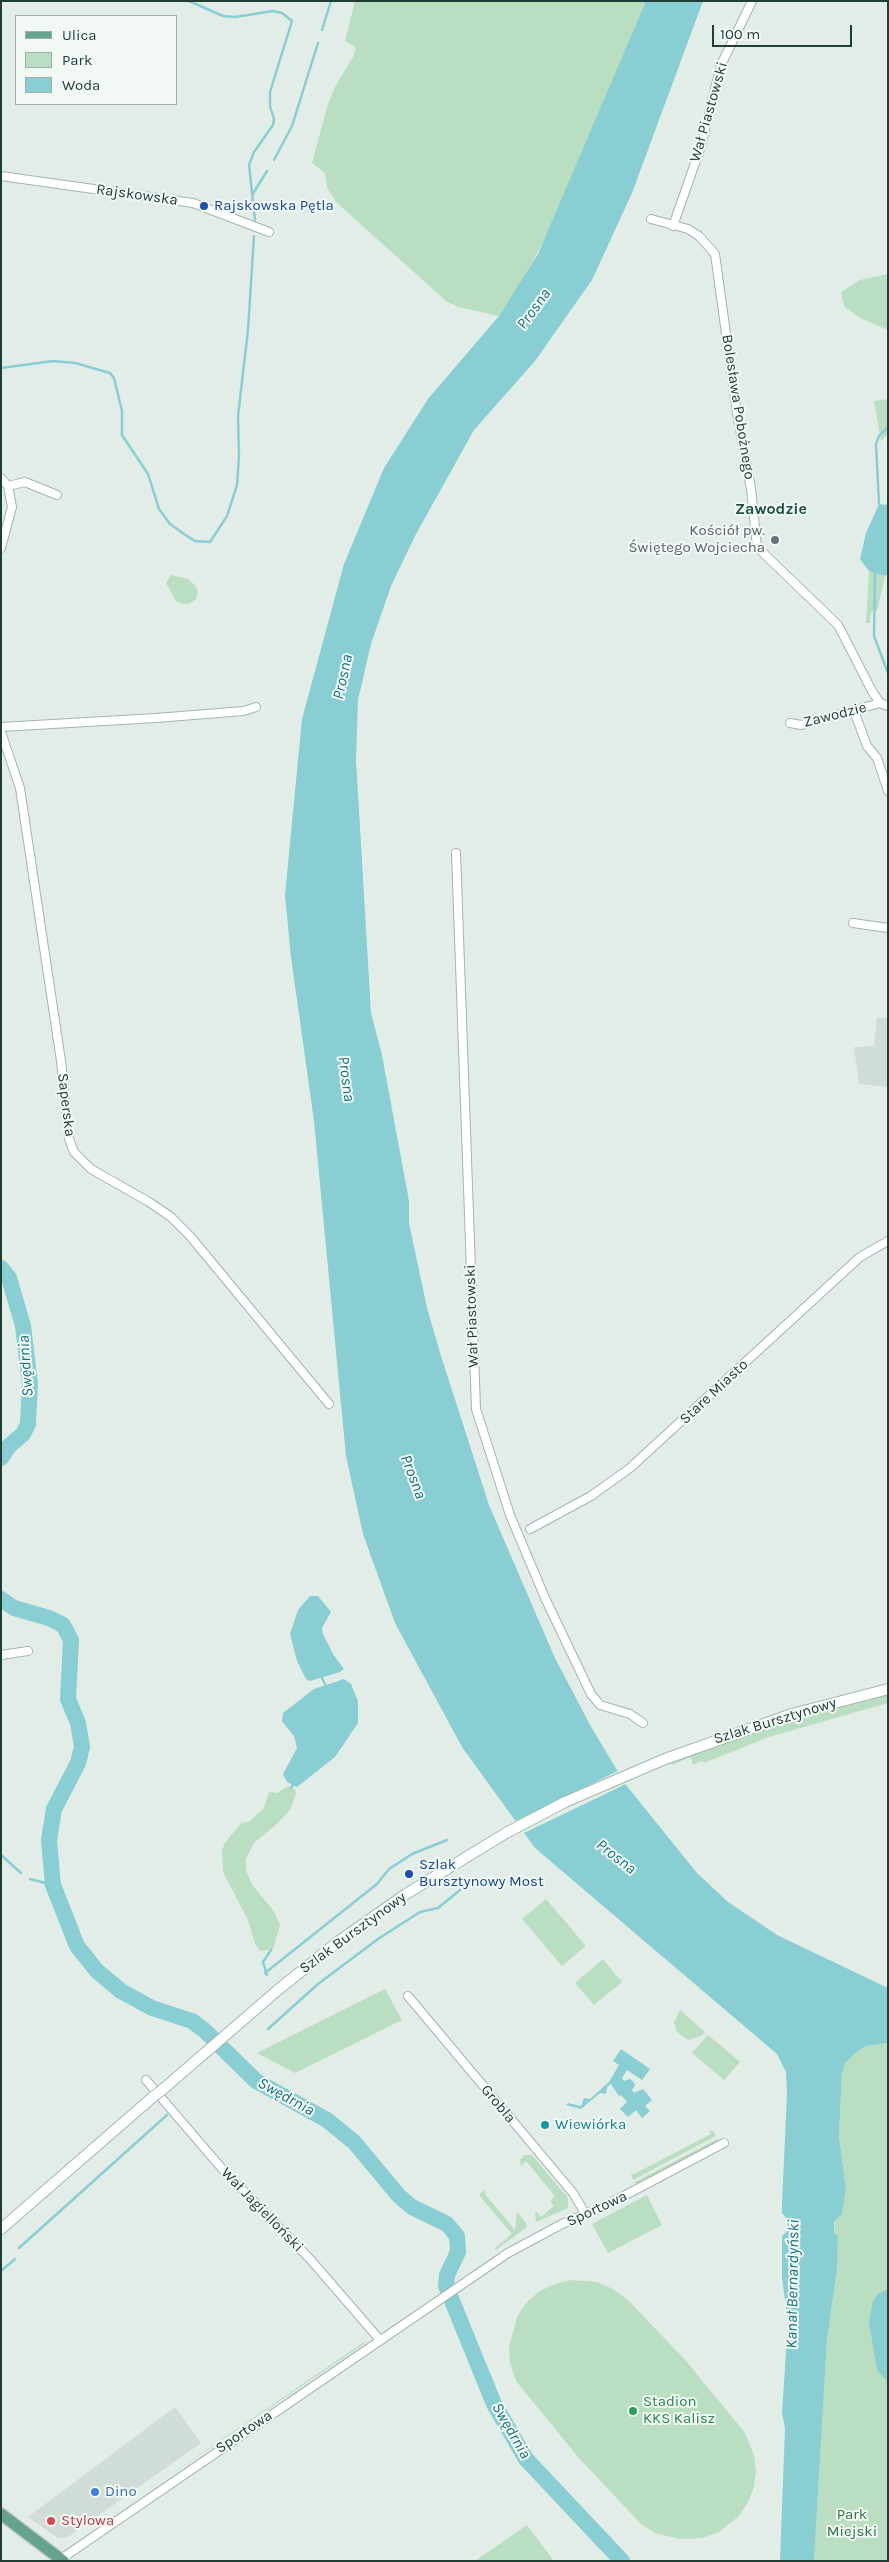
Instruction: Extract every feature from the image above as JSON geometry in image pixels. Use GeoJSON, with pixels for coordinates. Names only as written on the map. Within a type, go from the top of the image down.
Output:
{"type":"FeatureCollection","features":[{"type":"Feature","properties":{"kind":"main road","name":"Szlak Bursztynowy"},"geometry":{"type":"LineString","coordinates":[[1,2229],[236,2025],[339,1941],[406,1894],[482,1847],[565,1802],[660,1760],[776,1719],[888,1689]]}},
{"type":"Feature","properties":{"kind":"main road"},"geometry":{"type":"LineString","coordinates":[[1,2514],[62,2560]]}},
{"type":"Feature","properties":{"kind":"street","name":"Wał Piastowski"},"geometry":{"type":"LineString","coordinates":[[674,226],[702,146],[721,65],[752,1]]}},
{"type":"Feature","properties":{"kind":"street","name":"Rajskowska"},"geometry":{"type":"LineString","coordinates":[[1,176],[193,203],[269,232]]}},
{"type":"Feature","properties":{"kind":"street","name":"Bolesława Pobożnego"},"geometry":{"type":"LineString","coordinates":[[651,219],[688,229],[699,236],[715,254],[718,264],[737,413],[751,489],[757,547],[838,625],[880,703]]}},
{"type":"Feature","properties":{"kind":"street"},"geometry":{"type":"LineString","coordinates":[[1,478],[8,486],[12,506],[1,548]]}},
{"type":"Feature","properties":{"kind":"street"},"geometry":{"type":"LineString","coordinates":[[8,486],[25,482],[57,495]]}},
{"type":"Feature","properties":{"kind":"street"},"geometry":{"type":"LineString","coordinates":[[880,703],[888,706]]}},
{"type":"Feature","properties":{"kind":"street","name":"Zawodzie"},"geometry":{"type":"LineString","coordinates":[[790,723],[801,725],[880,703]]}},
{"type":"Feature","properties":{"kind":"street"},"geometry":{"type":"LineString","coordinates":[[1,727],[156,718],[244,711],[256,707]]}},
{"type":"Feature","properties":{"kind":"street"},"geometry":{"type":"LineString","coordinates":[[854,711],[867,746],[877,758],[888,791]]}},
{"type":"Feature","properties":{"kind":"street","name":"Saperska"},"geometry":{"type":"LineString","coordinates":[[1,732],[20,788],[61,1061],[69,1139],[74,1152],[91,1169],[149,1202],[171,1217],[190,1236],[329,1404]]}},
{"type":"Feature","properties":{"kind":"street","name":"Wał Piastowski"},"geometry":{"type":"LineString","coordinates":[[456,853],[476,1409],[510,1515],[545,1598],[591,1694],[600,1705],[630,1714],[643,1723]]}},
{"type":"Feature","properties":{"kind":"street"},"geometry":{"type":"LineString","coordinates":[[854,923],[888,928]]}},
{"type":"Feature","properties":{"kind":"street","name":"Stare Miasto"},"geometry":{"type":"LineString","coordinates":[[530,1529],[591,1496],[630,1468],[860,1257],[888,1241]]}},
{"type":"Feature","properties":{"kind":"street"},"geometry":{"type":"LineString","coordinates":[[1,1655],[28,1651]]}},
{"type":"Feature","properties":{"kind":"street","name":"Grobla"},"geometry":{"type":"LineString","coordinates":[[408,1996],[573,2193],[586,2214]]}},
{"type":"Feature","properties":{"kind":"street","name":"Wał Jagielloński"},"geometry":{"type":"LineString","coordinates":[[146,2080],[224,2171],[310,2259],[380,2340]]}},
{"type":"Feature","properties":{"kind":"street","name":"Sportowa"},"geometry":{"type":"LineString","coordinates":[[62,2560],[380,2340],[528,2242],[724,2143]]}},
{"type":"Feature","properties":{"kind":"shaded area"},"geometry":{"type":"Polygon","coordinates":[[[877,1018],[888,1018],[888,1087],[859,1084],[854,1047],[874,1046],[877,1018]]]}},
{"type":"Feature","properties":{"kind":"shaded area"},"geometry":{"type":"Polygon","coordinates":[[[175,2407],[201,2443],[68,2537],[58,2538],[28,2517],[175,2407]]]}},
{"type":"Feature","properties":{"kind":"green space"},"geometry":{"type":"Polygon","coordinates":[[[355,1],[646,1],[549,231],[520,285],[499,316],[458,307],[446,301],[336,202],[327,187],[325,173],[312,163],[328,104],[335,87],[354,55],[356,47],[345,41],[355,1]]]}},
{"type":"Feature","properties":{"kind":"green space"},"geometry":{"type":"Polygon","coordinates":[[[888,274],[888,330],[860,318],[844,306],[841,292],[860,280],[888,274]]]}},
{"type":"Feature","properties":{"kind":"green space"},"geometry":{"type":"Polygon","coordinates":[[[888,399],[888,434],[881,441],[874,401],[888,399]]]}},
{"type":"Feature","properties":{"kind":"green space"},"geometry":{"type":"Polygon","coordinates":[[[869,571],[885,576],[877,611],[871,612],[870,623],[866,623],[869,571]]]}},
{"type":"Feature","properties":{"kind":"green space"},"geometry":{"type":"Polygon","coordinates":[[[171,575],[188,579],[196,586],[198,592],[196,599],[189,604],[176,601],[166,583],[171,575]]]}},
{"type":"Feature","properties":{"kind":"green space"},"geometry":{"type":"Polygon","coordinates":[[[888,1694],[888,1703],[769,1737],[704,1763],[702,1761],[693,1765],[691,1757],[672,1765],[670,1761],[760,1729],[888,1694]]]}},
{"type":"Feature","properties":{"kind":"green space"},"geometry":{"type":"Polygon","coordinates":[[[288,1786],[295,1790],[296,1794],[290,1810],[254,1843],[246,1859],[246,1871],[253,1886],[273,1910],[280,1925],[273,1949],[260,1951],[255,1944],[248,1920],[223,1872],[222,1850],[225,1843],[241,1823],[250,1821],[264,1808],[269,1792],[277,1793],[288,1786]]]}},
{"type":"Feature","properties":{"kind":"green space"},"geometry":{"type":"Polygon","coordinates":[[[546,1899],[586,1946],[562,1966],[522,1919],[546,1899]]]}},
{"type":"Feature","properties":{"kind":"green space"},"geometry":{"type":"Polygon","coordinates":[[[603,1959],[622,1982],[594,2005],[575,1983],[603,1959]]]}},
{"type":"Feature","properties":{"kind":"green space"},"geometry":{"type":"Polygon","coordinates":[[[385,1989],[402,2020],[295,2073],[257,2053],[385,1989]]]}},
{"type":"Feature","properties":{"kind":"green space"},"geometry":{"type":"Polygon","coordinates":[[[680,2010],[705,2032],[701,2036],[688,2040],[677,2032],[674,2023],[680,2010]]]}},
{"type":"Feature","properties":{"kind":"green space"},"geometry":{"type":"Polygon","coordinates":[[[708,2035],[740,2062],[724,2080],[692,2053],[708,2035]]]}},
{"type":"Feature","properties":{"kind":"green space","name":"Park Miejski"},"geometry":{"type":"Polygon","coordinates":[[[888,2043],[888,2561],[814,2561],[827,2340],[837,2269],[838,2237],[834,2232],[835,2222],[842,2214],[846,2190],[839,2136],[842,2073],[846,2062],[858,2051],[866,2046],[888,2043]]]}},
{"type":"Feature","properties":{"kind":"green space"},"geometry":{"type":"Polygon","coordinates":[[[709,2130],[714,2132],[716,2136],[633,2180],[630,2171],[632,2175],[711,2134],[709,2130]]]}},
{"type":"Feature","properties":{"kind":"green space"},"geometry":{"type":"Polygon","coordinates":[[[719,2138],[715,2144],[640,2183],[633,2183],[719,2138]]]}},
{"type":"Feature","properties":{"kind":"green space"},"geometry":{"type":"Polygon","coordinates":[[[524,2155],[532,2155],[568,2198],[568,2208],[536,2222],[535,2213],[537,2212],[541,2217],[554,2206],[550,2201],[555,2196],[526,2161],[521,2166],[520,2160],[524,2155]]]}},
{"type":"Feature","properties":{"kind":"green space"},"geometry":{"type":"Polygon","coordinates":[[[485,2189],[485,2194],[515,2230],[517,2212],[527,2227],[496,2250],[495,2248],[512,2234],[479,2195],[485,2189]]]}},
{"type":"Feature","properties":{"kind":"green space"},"geometry":{"type":"Polygon","coordinates":[[[647,2195],[662,2225],[608,2253],[592,2224],[647,2195]]]}},
{"type":"Feature","properties":{"kind":"green space","name":"Stadion KKS Kalisz"},"geometry":{"type":"Polygon","coordinates":[[[571,2280],[597,2282],[613,2289],[627,2299],[687,2362],[745,2433],[754,2455],[756,2471],[754,2487],[748,2502],[739,2516],[719,2532],[703,2538],[679,2539],[655,2533],[641,2524],[578,2457],[516,2381],[510,2363],[509,2346],[518,2315],[527,2302],[540,2291],[555,2284],[571,2280]]]}},
{"type":"Feature","properties":{"kind":"green space"},"geometry":{"type":"Polygon","coordinates":[[[367,2341],[361,2346],[142,2494],[364,2342],[367,2341]]]}},
{"type":"Feature","properties":{"kind":"green space"},"geometry":{"type":"Polygon","coordinates":[[[527,2525],[554,2561],[475,2561],[527,2525]]]}},
{"type":"Feature","properties":{"kind":"water"},"geometry":{"type":"Polygon","coordinates":[[[646,1],[703,1],[632,193],[592,280],[535,361],[474,430],[416,534],[391,586],[371,644],[358,700],[356,760],[371,1013],[382,1055],[409,1201],[409,1223],[427,1308],[441,1356],[489,1505],[554,1656],[590,1725],[626,1785],[697,1873],[728,1902],[777,1935],[888,1988],[888,2043],[866,2046],[858,2051],[846,2062],[842,2073],[839,2136],[846,2190],[842,2214],[834,2222],[834,2232],[838,2237],[837,2269],[827,2340],[814,2561],[780,2561],[785,2428],[782,2413],[788,2322],[782,2278],[782,2236],[787,2231],[788,2220],[782,2213],[787,2095],[786,2072],[777,2054],[535,1848],[462,1747],[395,1623],[363,1534],[346,1456],[314,1121],[291,957],[285,895],[302,719],[344,564],[384,468],[428,399],[499,316],[538,254],[646,1]]]}},
{"type":"Feature","properties":{"kind":"water"},"geometry":{"type":"Polygon","coordinates":[[[879,504],[888,505],[888,574],[885,576],[869,571],[860,559],[866,533],[879,504]]]}},
{"type":"Feature","properties":{"kind":"water"},"geometry":{"type":"Polygon","coordinates":[[[310,1596],[318,1596],[331,1612],[322,1628],[323,1634],[333,1654],[344,1669],[310,1681],[306,1679],[297,1661],[290,1634],[298,1610],[310,1596]]]}},
{"type":"Feature","properties":{"kind":"water"},"geometry":{"type":"Polygon","coordinates":[[[344,1679],[351,1684],[358,1701],[358,1723],[335,1757],[297,1787],[287,1782],[283,1774],[297,1748],[294,1736],[282,1721],[283,1713],[314,1689],[344,1679]]]}},
{"type":"Feature","properties":{"kind":"water"},"geometry":{"type":"Polygon","coordinates":[[[621,2049],[650,2069],[642,2080],[627,2070],[622,2078],[624,2081],[630,2079],[633,2081],[635,2085],[632,2090],[634,2093],[643,2089],[652,2100],[645,2106],[650,2111],[642,2118],[636,2110],[628,2117],[620,2109],[627,2102],[621,2095],[619,2096],[611,2084],[607,2087],[606,2094],[600,2093],[581,2109],[566,2105],[568,2103],[581,2106],[584,2098],[590,2099],[609,2082],[619,2065],[613,2061],[621,2049]]]}},
{"type":"Feature","properties":{"kind":"water"},"geometry":{"type":"Polygon","coordinates":[[[888,2289],[888,2382],[877,2370],[869,2322],[873,2301],[877,2295],[888,2289]]]}},
{"type":"Feature","properties":{"kind":"pier"},"geometry":{"type":"Polygon","coordinates":[[[620,1770],[628,1783],[522,1834],[513,1822],[620,1770]]]}},
{"type":"Feature","properties":{"kind":"waterway"},"geometry":{"type":"LineString","coordinates":[[189,1],[223,16],[235,17],[273,11],[282,13],[292,21],[270,92],[270,106],[274,119],[273,125],[254,152],[249,165],[255,220]]}},
{"type":"Feature","properties":{"kind":"waterway"},"geometry":{"type":"LineString","coordinates":[[322,30],[331,1]]}},
{"type":"Feature","properties":{"kind":"waterway"},"geometry":{"type":"LineString","coordinates":[[274,160],[292,126],[318,43]]}},
{"type":"Feature","properties":{"kind":"waterway"},"geometry":{"type":"LineString","coordinates":[[252,195],[267,171]]}},
{"type":"Feature","properties":{"kind":"waterway"},"geometry":{"type":"LineString","coordinates":[[1,368],[53,361],[75,363],[110,373],[114,378],[122,411],[122,435],[148,474],[159,509],[170,524],[184,534],[195,541],[210,542],[227,516],[237,485],[239,456],[238,416],[248,330],[254,236]]}},
{"type":"Feature","properties":{"kind":"waterway"},"geometry":{"type":"LineString","coordinates":[[879,504],[876,444],[879,436],[888,427]]}},
{"type":"Feature","properties":{"kind":"waterway"},"geometry":{"type":"LineString","coordinates":[[875,574],[874,636],[888,673]]}},
{"type":"Feature","properties":{"kind":"waterway","name":"Swędrnia"},"geometry":{"type":"LineString","coordinates":[[1,1268],[9,1278],[23,1326],[30,1384],[28,1424],[23,1434],[9,1446],[1,1458]]}},
{"type":"Feature","properties":{"kind":"waterway","name":"Swędrnia"},"geometry":{"type":"LineString","coordinates":[[1,1599],[14,1608],[49,1618],[63,1625],[71,1640],[68,1699],[78,1723],[82,1747],[78,1763],[54,1809],[49,1840],[53,1885],[77,1946],[97,1971],[121,1991],[152,2008],[192,2021],[204,2030],[256,2081],[327,2120],[354,2142],[399,2196],[412,2207],[447,2224],[457,2236],[458,2252],[447,2275],[446,2286],[494,2404],[526,2459],[622,2561]]}},
{"type":"Feature","properties":{"kind":"waterway"},"geometry":{"type":"LineString","coordinates":[[322,1678],[325,1684]]}},
{"type":"Feature","properties":{"kind":"waterway"},"geometry":{"type":"LineString","coordinates":[[265,1973],[377,1884],[389,1869],[412,1854],[447,1840]]}},
{"type":"Feature","properties":{"kind":"waterway"},"geometry":{"type":"LineString","coordinates":[[1,1855],[21,1873]]}},
{"type":"Feature","properties":{"kind":"waterway"},"geometry":{"type":"LineString","coordinates":[[30,1879],[53,1885]]}},
{"type":"Feature","properties":{"kind":"waterway"},"geometry":{"type":"LineString","coordinates":[[268,2029],[318,1984],[378,1939],[420,1912],[438,1908],[460,1890]]}},
{"type":"Feature","properties":{"kind":"waterway"},"geometry":{"type":"LineString","coordinates":[[267,1975],[263,1962],[271,1950]]}},
{"type":"Feature","properties":{"kind":"waterway"},"geometry":{"type":"LineString","coordinates":[[19,2248],[167,2115]]}},
{"type":"Feature","properties":{"kind":"waterway"},"geometry":{"type":"LineString","coordinates":[[1,2271],[15,2259]]}},
{"type":"Feature","properties":{"kind":"place","name":"Rajskowska Pętla"},"geometry":{"type":"Point","coordinates":[204,206]}},
{"type":"Feature","properties":{"kind":"place","name":"Kościół pw. Świętego Wojciecha"},"geometry":{"type":"Point","coordinates":[775,540]}},
{"type":"Feature","properties":{"kind":"place","name":"Szlak Bursztynowy Most"},"geometry":{"type":"Point","coordinates":[409,1874]}},
{"type":"Feature","properties":{"kind":"place","name":"Wiewiórka"},"geometry":{"type":"Point","coordinates":[545,2125]}},
{"type":"Feature","properties":{"kind":"place","name":"Stadion KKS Kalisz"},"geometry":{"type":"Point","coordinates":[633,2411]}},
{"type":"Feature","properties":{"kind":"place","name":"Dino"},"geometry":{"type":"Point","coordinates":[95,2492]}},
{"type":"Feature","properties":{"kind":"place","name":"Stylowa"},"geometry":{"type":"Point","coordinates":[51,2521]}},
{"type":"Feature","properties":{"kind":"district","name":"Zawodzie"},"geometry":{"type":"Point","coordinates":[771,509]}},
{"type":"Feature","properties":{"kind":"water label","name":"Prosna"},"geometry":{"type":"Point","coordinates":[534,309]}},
{"type":"Feature","properties":{"kind":"water label","name":"Prosna"},"geometry":{"type":"Point","coordinates":[343,677]}},
{"type":"Feature","properties":{"kind":"water label","name":"Prosna"},"geometry":{"type":"Point","coordinates":[346,1079]}},
{"type":"Feature","properties":{"kind":"water label","name":"Prosna"},"geometry":{"type":"Point","coordinates":[413,1477]}},
{"type":"Feature","properties":{"kind":"water label","name":"Prosna"},"geometry":{"type":"Point","coordinates":[616,1857]}},
{"type":"Feature","properties":{"kind":"water label","name":"Kanał Bernardyński"},"geometry":{"type":"Point","coordinates":[793,2284]}}]}
